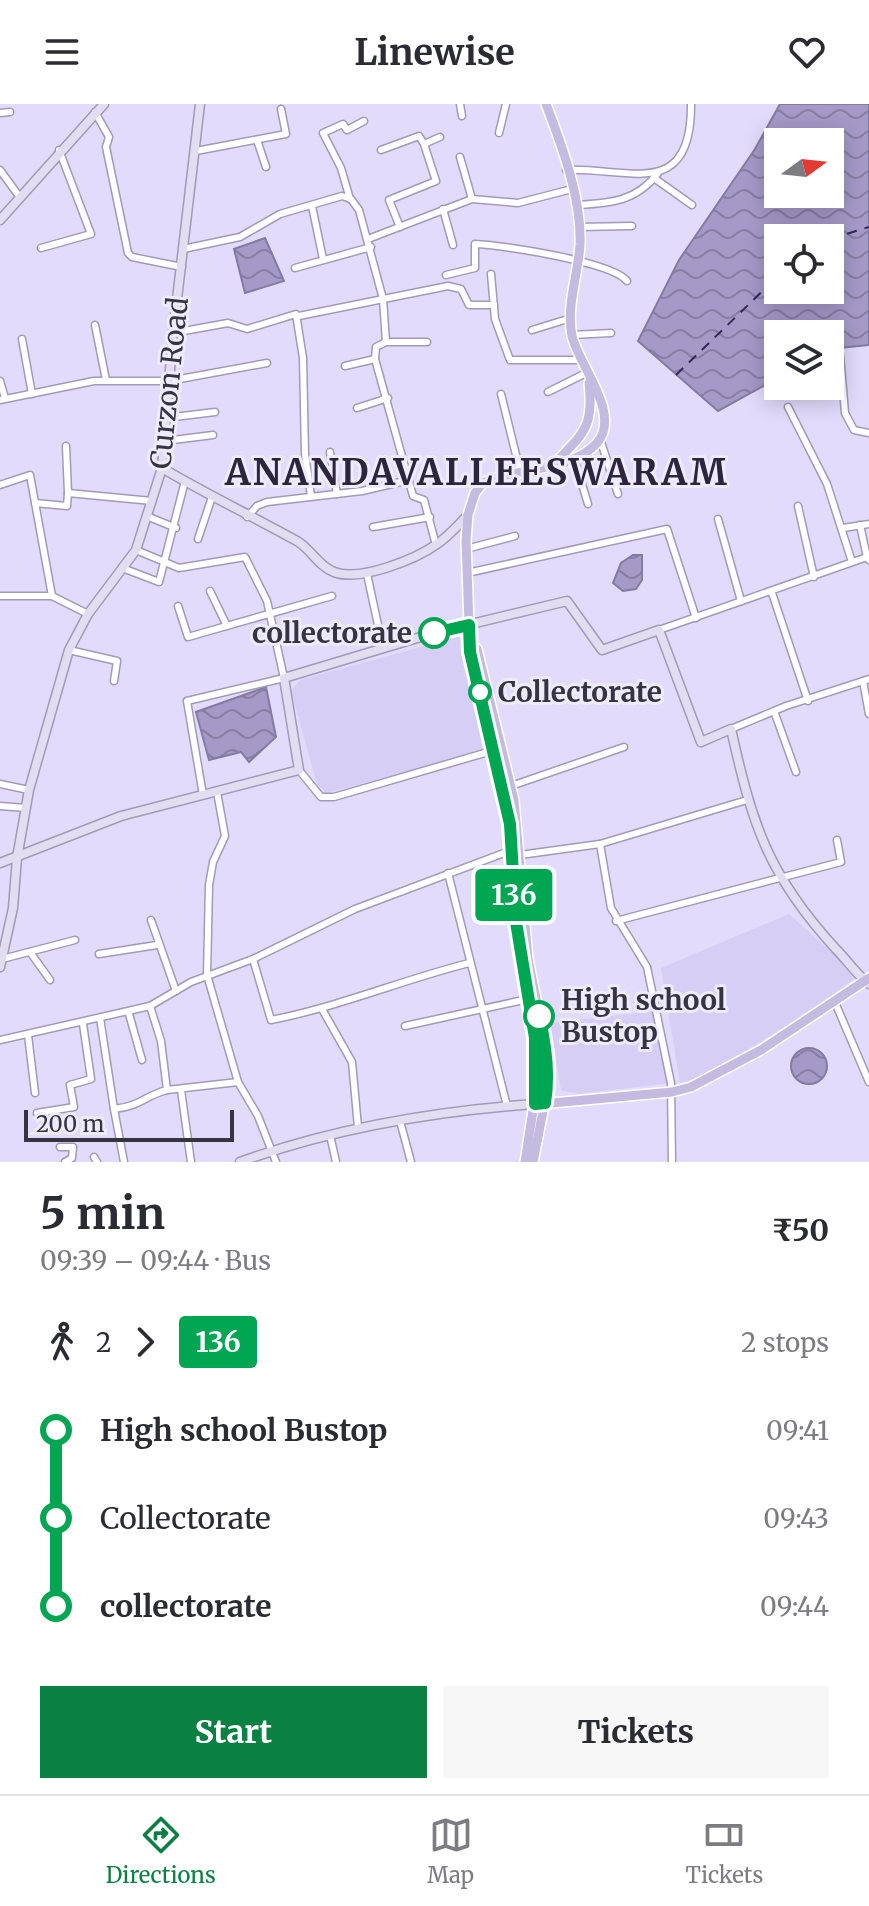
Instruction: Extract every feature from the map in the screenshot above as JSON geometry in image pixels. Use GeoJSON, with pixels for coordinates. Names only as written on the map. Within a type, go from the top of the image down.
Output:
{"type":"FeatureCollection","features":[{"type":"Feature","properties":{"kind":"main road"},"geometry":{"type":"LineString","coordinates":[[0,220],[59,150],[104,104]]}},
{"type":"Feature","properties":{"kind":"main road","name":"Curzon Road"},"geometry":{"type":"LineString","coordinates":[[1,963],[13,908],[17,858],[29,790],[69,650],[88,614],[125,569],[136,550],[149,517],[162,468],[173,333],[200,104]]}},
{"type":"Feature","properties":{"kind":"main road"},"geometry":{"type":"LineString","coordinates":[[525,1162],[540,1104],[537,1052],[516,922],[516,852],[498,749],[469,625],[466,549],[468,515],[475,493],[483,483],[574,458],[600,439],[604,413],[579,360],[572,335],[577,262],[576,205],[546,104]]}},
{"type":"Feature","properties":{"kind":"main road"},"geometry":{"type":"LineString","coordinates":[[554,463],[587,429],[591,405],[587,374]]}},
{"type":"Feature","properties":{"kind":"main road"},"geometry":{"type":"LineString","coordinates":[[162,468],[247,517],[300,542],[321,564],[335,573],[367,574],[436,545],[468,515]]}},
{"type":"Feature","properties":{"kind":"main road"},"geometry":{"type":"LineString","coordinates":[[0,863],[121,816],[299,770],[284,678],[383,648],[567,601],[602,650],[659,630],[701,742],[731,729],[747,800],[780,879],[813,925],[867,980],[761,1050],[691,1087],[672,1092],[507,1106],[358,1127],[240,1162]]}},
{"type":"Feature","properties":{"kind":"main road"},"geometry":{"type":"LineString","coordinates":[[498,749],[511,786],[528,959],[546,1048],[533,1162]]}},
{"type":"Feature","properties":{"kind":"street"},"geometry":{"type":"LineString","coordinates":[[460,104],[462,116]]}},
{"type":"Feature","properties":{"kind":"street"},"geometry":{"type":"LineString","coordinates":[[499,133],[506,104]]}},
{"type":"Feature","properties":{"kind":"street"},"geometry":{"type":"LineString","coordinates":[[576,205],[621,202],[656,175],[686,146],[691,104]]}},
{"type":"Feature","properties":{"kind":"street"},"geometry":{"type":"LineString","coordinates":[[196,151],[286,134],[281,109]]}},
{"type":"Feature","properties":{"kind":"street"},"geometry":{"type":"LineString","coordinates":[[0,113],[10,112]]}},
{"type":"Feature","properties":{"kind":"street"},"geometry":{"type":"LineString","coordinates":[[95,112],[109,137],[106,147],[128,253],[132,257],[182,267]]}},
{"type":"Feature","properties":{"kind":"street"},"geometry":{"type":"LineString","coordinates":[[364,121],[347,130],[343,124],[323,133],[341,168],[351,199],[359,210],[371,247],[383,299],[386,342]]}},
{"type":"Feature","properties":{"kind":"street"},"geometry":{"type":"LineString","coordinates":[[381,150],[419,136],[436,181],[389,200],[400,227]]}},
{"type":"Feature","properties":{"kind":"street"},"geometry":{"type":"LineString","coordinates":[[424,144],[440,137]]}},
{"type":"Feature","properties":{"kind":"street"},"geometry":{"type":"LineString","coordinates":[[257,140],[266,167]]}},
{"type":"Feature","properties":{"kind":"street"},"geometry":{"type":"LineString","coordinates":[[41,248],[91,234],[59,150]]}},
{"type":"Feature","properties":{"kind":"street"},"geometry":{"type":"LineString","coordinates":[[460,157],[472,199]]}},
{"type":"Feature","properties":{"kind":"street"},"geometry":{"type":"LineString","coordinates":[[0,170],[19,196]]}},
{"type":"Feature","properties":{"kind":"street"},"geometry":{"type":"LineString","coordinates":[[566,170],[656,175],[692,205]]}},
{"type":"Feature","properties":{"kind":"street"},"geometry":{"type":"LineString","coordinates":[[368,239],[472,199],[518,203],[572,189]]}},
{"type":"Feature","properties":{"kind":"street"},"geometry":{"type":"LineString","coordinates":[[183,249],[240,237],[280,214],[342,196],[351,199]]}},
{"type":"Feature","properties":{"kind":"street"},"geometry":{"type":"LineString","coordinates":[[312,206],[323,259]]}},
{"type":"Feature","properties":{"kind":"street"},"geometry":{"type":"LineString","coordinates":[[443,209],[453,245]]}},
{"type":"Feature","properties":{"kind":"street"},"geometry":{"type":"LineString","coordinates":[[578,227],[632,226]]}},
{"type":"Feature","properties":{"kind":"street"},"geometry":{"type":"LineString","coordinates":[[446,275],[475,268],[475,244],[516,248],[577,262],[617,272],[627,281]]}},
{"type":"Feature","properties":{"kind":"street"},"geometry":{"type":"LineString","coordinates":[[295,268],[371,247]]}},
{"type":"Feature","properties":{"kind":"street"},"geometry":{"type":"LineString","coordinates":[[491,274],[494,305],[510,360],[579,360]]}},
{"type":"Feature","properties":{"kind":"street"},"geometry":{"type":"LineString","coordinates":[[173,333],[228,323],[247,329],[288,314],[299,316],[448,286],[461,289],[469,305],[494,305]]}},
{"type":"Feature","properties":{"kind":"street"},"geometry":{"type":"LineString","coordinates":[[299,316],[311,496]]}},
{"type":"Feature","properties":{"kind":"street"},"geometry":{"type":"LineString","coordinates":[[532,330],[571,318]]}},
{"type":"Feature","properties":{"kind":"street"},"geometry":{"type":"LineString","coordinates":[[95,325],[106,380]]}},
{"type":"Feature","properties":{"kind":"street"},"geometry":{"type":"LineString","coordinates":[[572,335],[611,333]]}},
{"type":"Feature","properties":{"kind":"street"},"geometry":{"type":"LineString","coordinates":[[22,339],[32,394]]}},
{"type":"Feature","properties":{"kind":"street"},"geometry":{"type":"LineString","coordinates":[[427,342],[386,342],[376,347],[375,359],[413,496],[424,500],[436,545]]}},
{"type":"Feature","properties":{"kind":"street"},"geometry":{"type":"LineString","coordinates":[[345,366],[375,359]]}},
{"type":"Feature","properties":{"kind":"street"},"geometry":{"type":"LineString","coordinates":[[0,381],[3,399],[106,380],[169,381],[267,363]]}},
{"type":"Feature","properties":{"kind":"street"},"geometry":{"type":"LineString","coordinates":[[548,392],[587,374]]}},
{"type":"Feature","properties":{"kind":"street"},"geometry":{"type":"LineString","coordinates":[[501,394],[520,471]]}},
{"type":"Feature","properties":{"kind":"street"},"geometry":{"type":"LineString","coordinates":[[357,408],[388,398]]}},
{"type":"Feature","properties":{"kind":"street"},"geometry":{"type":"LineString","coordinates":[[844,400],[845,413],[854,430],[869,433]]}},
{"type":"Feature","properties":{"kind":"street"},"geometry":{"type":"LineString","coordinates":[[788,407],[827,484],[852,562]]}},
{"type":"Feature","properties":{"kind":"street"},"geometry":{"type":"LineString","coordinates":[[166,418],[215,412]]}},
{"type":"Feature","properties":{"kind":"street"},"geometry":{"type":"LineString","coordinates":[[165,441],[213,435]]}},
{"type":"Feature","properties":{"kind":"street"},"geometry":{"type":"LineString","coordinates":[[600,439],[618,494]]}},
{"type":"Feature","properties":{"kind":"street"},"geometry":{"type":"LineString","coordinates":[[35,503],[67,506],[66,446]]}},
{"type":"Feature","properties":{"kind":"street"},"geometry":{"type":"LineString","coordinates":[[330,452],[337,494]]}},
{"type":"Feature","properties":{"kind":"street"},"geometry":{"type":"LineString","coordinates":[[574,458],[588,504]]}},
{"type":"Feature","properties":{"kind":"street"},"geometry":{"type":"LineString","coordinates":[[0,485],[30,475],[52,596]]}},
{"type":"Feature","properties":{"kind":"street"},"geometry":{"type":"LineString","coordinates":[[247,517],[257,506],[267,502],[337,494],[409,480]]}},
{"type":"Feature","properties":{"kind":"street"},"geometry":{"type":"LineString","coordinates":[[125,569],[159,582],[176,528],[185,481]]}},
{"type":"Feature","properties":{"kind":"street"},"geometry":{"type":"LineString","coordinates":[[68,493],[152,501]]}},
{"type":"Feature","properties":{"kind":"street"},"geometry":{"type":"LineString","coordinates":[[198,539],[212,497]]}},
{"type":"Feature","properties":{"kind":"street"},"geometry":{"type":"LineString","coordinates":[[798,506],[814,577]]}},
{"type":"Feature","properties":{"kind":"street"},"geometry":{"type":"LineString","coordinates":[[149,517],[176,528]]}},
{"type":"Feature","properties":{"kind":"street"},"geometry":{"type":"LineString","coordinates":[[373,527],[430,517]]}},
{"type":"Feature","properties":{"kind":"street"},"geometry":{"type":"LineString","coordinates":[[718,519],[741,601]]}},
{"type":"Feature","properties":{"kind":"street"},"geometry":{"type":"LineString","coordinates":[[843,528],[869,524]]}},
{"type":"Feature","properties":{"kind":"street"},"geometry":{"type":"LineString","coordinates":[[659,630],[868,559],[860,525]]}},
{"type":"Feature","properties":{"kind":"street"},"geometry":{"type":"LineString","coordinates":[[467,573],[667,529],[696,618]]}},
{"type":"Feature","properties":{"kind":"street"},"geometry":{"type":"LineString","coordinates":[[466,549],[515,536]]}},
{"type":"Feature","properties":{"kind":"street"},"geometry":{"type":"LineString","coordinates":[[136,550],[179,568],[247,558],[270,612],[284,678],[187,701],[203,795]]}},
{"type":"Feature","properties":{"kind":"street"},"geometry":{"type":"LineString","coordinates":[[367,574],[383,648]]}},
{"type":"Feature","properties":{"kind":"street"},"geometry":{"type":"LineString","coordinates":[[210,591],[227,626]]}},
{"type":"Feature","properties":{"kind":"street"},"geometry":{"type":"LineString","coordinates":[[772,593],[808,701]]}},
{"type":"Feature","properties":{"kind":"street"},"geometry":{"type":"LineString","coordinates":[[0,596],[52,596],[88,614]]}},
{"type":"Feature","properties":{"kind":"street"},"geometry":{"type":"LineString","coordinates":[[178,606],[188,637],[332,596]]}},
{"type":"Feature","properties":{"kind":"street"},"geometry":{"type":"LineString","coordinates":[[69,650],[117,661],[114,681]]}},
{"type":"Feature","properties":{"kind":"street"},"geometry":{"type":"LineString","coordinates":[[731,729],[866,680],[869,714]]}},
{"type":"Feature","properties":{"kind":"street"},"geometry":{"type":"LineString","coordinates":[[774,711],[796,772]]}},
{"type":"Feature","properties":{"kind":"street"},"geometry":{"type":"LineString","coordinates":[[511,786],[624,747]]}},
{"type":"Feature","properties":{"kind":"street"},"geometry":{"type":"LineString","coordinates":[[299,770],[321,797],[334,797],[498,749]]}},
{"type":"Feature","properties":{"kind":"street"},"geometry":{"type":"LineString","coordinates":[[0,784],[29,790]]}},
{"type":"Feature","properties":{"kind":"street"},"geometry":{"type":"LineString","coordinates":[[217,792],[225,836],[213,862],[209,885],[207,975],[238,1082],[274,1150],[276,1162]]}},
{"type":"Feature","properties":{"kind":"street"},"geometry":{"type":"LineString","coordinates":[[0,1040],[129,1014],[207,975],[253,959],[355,909],[448,873],[516,852],[600,844],[747,800]]}},
{"type":"Feature","properties":{"kind":"street"},"geometry":{"type":"LineString","coordinates":[[0,806],[26,808]]}},
{"type":"Feature","properties":{"kind":"street"},"geometry":{"type":"LineString","coordinates":[[616,921],[841,862],[837,840]]}},
{"type":"Feature","properties":{"kind":"street"},"geometry":{"type":"LineString","coordinates":[[600,844],[605,885],[616,921],[647,967],[672,1092],[672,1162]]}},
{"type":"Feature","properties":{"kind":"street"},"geometry":{"type":"LineString","coordinates":[[448,873],[507,1106]]}},
{"type":"Feature","properties":{"kind":"street"},"geometry":{"type":"LineString","coordinates":[[151,920],[157,945],[176,991]]}},
{"type":"Feature","properties":{"kind":"street"},"geometry":{"type":"LineString","coordinates":[[1,963],[75,940]]}},
{"type":"Feature","properties":{"kind":"street"},"geometry":{"type":"LineString","coordinates":[[99,954],[157,945]]}},
{"type":"Feature","properties":{"kind":"street"},"geometry":{"type":"LineString","coordinates":[[30,952],[50,980]]}},
{"type":"Feature","properties":{"kind":"street"},"geometry":{"type":"LineString","coordinates":[[253,959],[269,1020],[322,1009],[406,979],[469,963]]}},
{"type":"Feature","properties":{"kind":"street"},"geometry":{"type":"LineString","coordinates":[[405,1026],[528,999]]}},
{"type":"Feature","properties":{"kind":"street"},"geometry":{"type":"LineString","coordinates":[[834,1000],[869,1082]]}},
{"type":"Feature","properties":{"kind":"street"},"geometry":{"type":"LineString","coordinates":[[150,1006],[161,1041],[167,1090]]}},
{"type":"Feature","properties":{"kind":"street"},"geometry":{"type":"LineString","coordinates":[[322,1009],[352,1062],[358,1127]]}},
{"type":"Feature","properties":{"kind":"street"},"geometry":{"type":"LineString","coordinates":[[129,1014],[142,1060]]}},
{"type":"Feature","properties":{"kind":"street"},"geometry":{"type":"LineString","coordinates":[[100,1018],[124,1162]]}},
{"type":"Feature","properties":{"kind":"street"},"geometry":{"type":"LineString","coordinates":[[37,1113],[74,1107],[70,1085],[91,1079],[83,1024]]}},
{"type":"Feature","properties":{"kind":"street"},"geometry":{"type":"LineString","coordinates":[[28,1035],[35,1093]]}},
{"type":"Feature","properties":{"kind":"street"},"geometry":{"type":"LineString","coordinates":[[114,1109],[140,1106],[154,1093],[167,1090],[238,1082]]}},
{"type":"Feature","properties":{"kind":"street"},"geometry":{"type":"LineString","coordinates":[[181,1090],[191,1162]]}},
{"type":"Feature","properties":{"kind":"street"},"geometry":{"type":"LineString","coordinates":[[400,1121],[411,1162]]}},
{"type":"Feature","properties":{"kind":"street"},"geometry":{"type":"LineString","coordinates":[[330,1135],[336,1162]]}},
{"type":"Feature","properties":{"kind":"street"},"geometry":{"type":"LineString","coordinates":[[60,1147],[73,1147],[72,1158],[65,1162]]}},
{"type":"Feature","properties":{"kind":"shaded area"},"geometry":{"type":"Polygon","coordinates":[[[461,636],[490,749],[326,793],[317,784],[291,691],[300,680],[461,636]]]}},
{"type":"Feature","properties":{"kind":"shaded area"},"geometry":{"type":"Polygon","coordinates":[[[789,914],[858,976],[797,1021],[696,1079],[680,1083],[661,968],[789,914]]]}},
{"type":"Feature","properties":{"kind":"shaded area"},"geometry":{"type":"Polygon","coordinates":[[[654,1011],[671,1083],[578,1094],[561,1090],[550,1023],[654,1011]]]}},
{"type":"Feature","properties":{"kind":"water"},"geometry":{"type":"Polygon","coordinates":[[[780,104],[869,104],[869,345],[844,348],[844,320],[764,320],[764,386],[718,411],[638,341],[679,260],[764,133],[764,208],[844,208],[844,128],[767,128],[780,104]]]}},
{"type":"Feature","properties":{"kind":"water"},"geometry":{"type":"Polygon","coordinates":[[[265,238],[284,281],[245,293],[234,249],[265,238]]]}},
{"type":"Feature","properties":{"kind":"water"},"geometry":{"type":"Polygon","coordinates":[[[633,555],[642,555],[642,580],[636,589],[623,591],[613,583],[621,563],[633,555]]]}},
{"type":"Feature","properties":{"kind":"water"},"geometry":{"type":"Polygon","coordinates":[[[266,687],[276,737],[249,762],[241,752],[209,760],[196,712],[266,687]]]}},
{"type":"Feature","properties":{"kind":"water"},"geometry":{"type":"Polygon","coordinates":[[[809,1048],[822,1053],[827,1066],[822,1079],[809,1084],[796,1079],[791,1066],[796,1053],[809,1048]]]}},
{"type":"Feature","properties":{"kind":"ferry route"},"geometry":{"type":"LineString","coordinates":[[844,235],[869,227]]}},
{"type":"Feature","properties":{"kind":"ferry route"},"geometry":{"type":"LineString","coordinates":[[676,375],[764,290]]}},
{"type":"Feature","properties":{"kind":"bus line","name":"136"},"geometry":{"type":"LineString","coordinates":[[434,633],[469,625],[470,652],[510,824],[516,922],[535,1038],[538,1078],[535,1104],[545,1103],[547,1074],[546,1048],[539,1016]]}},
{"type":"Feature","properties":{"kind":"place","name":"collectorate"},"geometry":{"type":"Point","coordinates":[434,633]}},
{"type":"Feature","properties":{"kind":"place","name":"Collectorate"},"geometry":{"type":"Point","coordinates":[480,692]}},
{"type":"Feature","properties":{"kind":"place","name":"High school Bustop"},"geometry":{"type":"Point","coordinates":[539,1016]}},
{"type":"Feature","properties":{"kind":"district","name":"ANANDAVALLEESWARAM"},"geometry":{"type":"Point","coordinates":[477,472]}}]}
